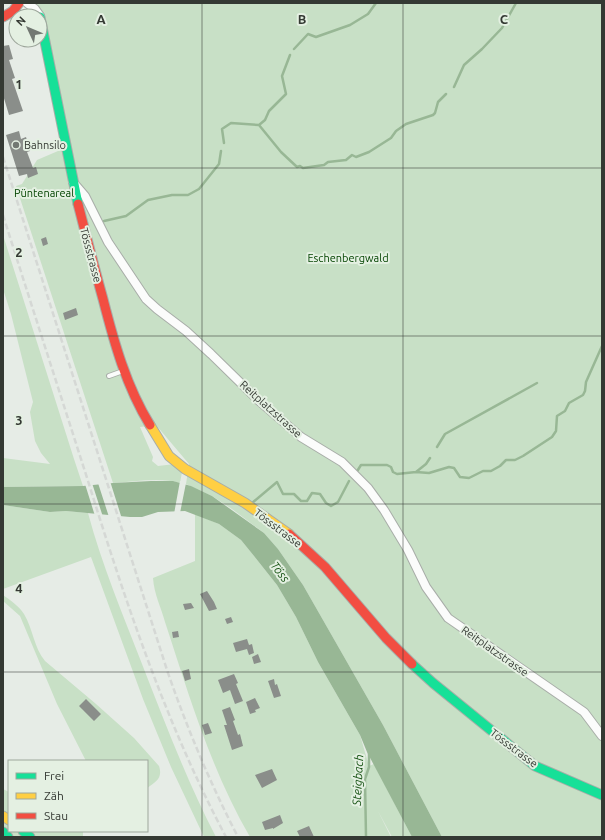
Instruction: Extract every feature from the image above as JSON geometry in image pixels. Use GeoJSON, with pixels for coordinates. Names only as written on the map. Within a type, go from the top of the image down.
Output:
{"type":"FeatureCollection","features":[{"type":"Feature","properties":{"kind":"main road"},"geometry":{"type":"LineString","coordinates":[[3,18],[19,3]]}},
{"type":"Feature","properties":{"kind":"main road","name":"Reitplatzstrasse"},"geometry":{"type":"LineString","coordinates":[[46,48],[72,181]]}},
{"type":"Feature","properties":{"kind":"main road","name":"Tössstrasse"},"geometry":{"type":"LineString","coordinates":[[72,181],[114,341],[124,370],[140,409],[169,456],[185,469],[245,503],[288,533],[326,567],[386,638],[406,659],[433,683],[535,766],[602,795]]}},
{"type":"Feature","properties":{"kind":"main road"},"geometry":{"type":"LineString","coordinates":[[3,832],[8,837]]}},
{"type":"Feature","properties":{"kind":"street","name":"Reitplatzstrasse"},"geometry":{"type":"LineString","coordinates":[[72,181],[85,196],[108,242],[146,299],[190,334],[258,400],[290,428],[301,437],[342,462],[368,488],[384,510],[408,550],[426,587],[448,618],[584,712],[602,736]]}},
{"type":"Feature","properties":{"kind":"lane"},"geometry":{"type":"LineString","coordinates":[[109,376],[124,370]]}},
{"type":"Feature","properties":{"kind":"green space","name":"Eschenbergwald"},"geometry":{"type":"Polygon","coordinates":[[[27,3],[602,3],[602,837],[442,837],[383,725],[303,585],[278,549],[264,533],[212,496],[186,484],[189,464],[156,425],[140,427],[153,457],[152,461],[158,466],[175,464],[182,472],[180,483],[164,480],[146,480],[113,483],[16,186],[22,184],[37,160],[65,148],[46,48],[48,48],[48,8],[30,8],[27,3]]]}},
{"type":"Feature","properties":{"kind":"green space"},"geometry":{"type":"Polygon","coordinates":[[[3,235],[83,486],[3,487],[3,458],[50,464],[41,453],[35,441],[30,412],[33,402],[11,314],[3,289],[3,235]]]}},
{"type":"Feature","properties":{"kind":"green space"},"geometry":{"type":"Polygon","coordinates":[[[3,505],[50,512],[66,511],[88,513],[113,590],[159,708],[205,816],[216,837],[204,837],[171,767],[143,699],[91,557],[3,589],[3,505]]]}},
{"type":"Feature","properties":{"kind":"green space"},"geometry":{"type":"Polygon","coordinates":[[[195,514],[219,524],[241,540],[277,585],[296,617],[318,662],[360,735],[369,766],[374,764],[412,837],[392,837],[378,811],[391,837],[250,837],[236,812],[212,759],[183,677],[155,590],[153,578],[195,561],[195,514]]]}},
{"type":"Feature","properties":{"kind":"green space"},"geometry":{"type":"Polygon","coordinates":[[[3,595],[22,611],[30,626],[38,650],[45,661],[134,738],[159,766],[159,777],[153,784],[148,787],[148,760],[85,760],[57,704],[20,616],[3,601],[3,595]]]}},
{"type":"Feature","properties":{"kind":"green space"},"geometry":{"type":"Polygon","coordinates":[[[3,789],[8,792],[8,832],[83,832],[83,837],[3,837],[3,789]]]}},
{"type":"Feature","properties":{"kind":"water","name":"Töss"},"geometry":{"type":"Polygon","coordinates":[[[151,481],[173,481],[191,486],[212,496],[264,533],[278,549],[303,585],[383,725],[442,837],[412,837],[367,752],[360,735],[318,662],[296,617],[277,585],[241,540],[219,524],[185,511],[158,512],[142,517],[130,517],[66,511],[50,512],[3,505],[3,487],[83,486],[151,481]]]}},
{"type":"Feature","properties":{"kind":"pier"},"geometry":{"type":"Polygon","coordinates":[[[110,481],[122,519],[109,517],[98,483],[110,481]]]}},
{"type":"Feature","properties":{"kind":"pier"},"geometry":{"type":"Polygon","coordinates":[[[180,481],[186,483],[180,513],[174,514],[180,481]]]}},
{"type":"Feature","properties":{"kind":"pier"},"geometry":{"type":"Polygon","coordinates":[[[92,483],[103,517],[95,516],[85,484],[92,483]]]}},
{"type":"Feature","properties":{"kind":"building"},"geometry":{"type":"Polygon","coordinates":[[[8,45],[8,48],[10,48],[13,59],[9,60],[15,78],[12,79],[23,111],[9,115],[3,95],[3,46],[8,45]]]}},
{"type":"Feature","properties":{"kind":"building"},"geometry":{"type":"Polygon","coordinates":[[[19,131],[21,139],[26,137],[30,151],[27,152],[33,168],[36,167],[38,174],[28,178],[27,174],[19,176],[6,135],[19,131]]]}},
{"type":"Feature","properties":{"kind":"building"},"geometry":{"type":"Polygon","coordinates":[[[46,237],[48,244],[43,246],[41,239],[46,237]]]}},
{"type":"Feature","properties":{"kind":"building"},"geometry":{"type":"Polygon","coordinates":[[[76,308],[78,315],[65,320],[63,313],[76,308]]]}},
{"type":"Feature","properties":{"kind":"building"},"geometry":{"type":"Polygon","coordinates":[[[207,591],[217,609],[209,611],[200,594],[207,591]]]}},
{"type":"Feature","properties":{"kind":"building"},"geometry":{"type":"Polygon","coordinates":[[[191,603],[194,608],[185,610],[183,604],[191,603]]]}},
{"type":"Feature","properties":{"kind":"building"},"geometry":{"type":"Polygon","coordinates":[[[231,617],[233,622],[227,624],[225,619],[231,617]]]}},
{"type":"Feature","properties":{"kind":"building"},"geometry":{"type":"Polygon","coordinates":[[[178,631],[179,637],[173,638],[172,632],[178,631]]]}},
{"type":"Feature","properties":{"kind":"building"},"geometry":{"type":"Polygon","coordinates":[[[247,639],[249,645],[252,644],[254,653],[249,655],[247,649],[236,652],[233,643],[247,639]]]}},
{"type":"Feature","properties":{"kind":"building"},"geometry":{"type":"Polygon","coordinates":[[[258,654],[261,662],[254,664],[252,657],[258,654]]]}},
{"type":"Feature","properties":{"kind":"building"},"geometry":{"type":"Polygon","coordinates":[[[189,669],[191,679],[185,681],[182,671],[189,669]]]}},
{"type":"Feature","properties":{"kind":"building"},"geometry":{"type":"Polygon","coordinates":[[[234,674],[238,683],[236,684],[243,701],[235,704],[230,690],[223,693],[218,680],[234,674]]]}},
{"type":"Feature","properties":{"kind":"building"},"geometry":{"type":"Polygon","coordinates":[[[274,679],[275,685],[277,684],[281,696],[274,698],[268,681],[274,679]]]}},
{"type":"Feature","properties":{"kind":"building"},"geometry":{"type":"Polygon","coordinates":[[[255,698],[260,708],[255,710],[256,712],[250,714],[246,702],[255,698]]]}},
{"type":"Feature","properties":{"kind":"building"},"geometry":{"type":"Polygon","coordinates":[[[86,699],[101,714],[94,721],[79,706],[86,699]]]}},
{"type":"Feature","properties":{"kind":"building"},"geometry":{"type":"Polygon","coordinates":[[[230,707],[235,720],[233,721],[238,735],[240,734],[243,746],[232,750],[224,725],[227,725],[222,710],[230,707]]]}},
{"type":"Feature","properties":{"kind":"building"},"geometry":{"type":"Polygon","coordinates":[[[208,723],[212,733],[205,735],[202,725],[208,723]]]}},
{"type":"Feature","properties":{"kind":"building"},"geometry":{"type":"Polygon","coordinates":[[[272,769],[277,780],[262,788],[255,775],[272,769]]]}},
{"type":"Feature","properties":{"kind":"building"},"geometry":{"type":"Polygon","coordinates":[[[280,815],[283,823],[273,829],[265,830],[262,822],[280,815]]]}},
{"type":"Feature","properties":{"kind":"building"},"geometry":{"type":"Polygon","coordinates":[[[309,826],[314,837],[300,837],[297,831],[309,826]]]}},
{"type":"Feature","properties":{"kind":"waterway"},"geometry":{"type":"LineString","coordinates":[[294,49],[308,34],[316,37],[350,25],[368,14],[376,3]]}},
{"type":"Feature","properties":{"kind":"waterway"},"geometry":{"type":"LineString","coordinates":[[454,87],[464,65],[502,28],[516,3]]}},
{"type":"Feature","properties":{"kind":"waterway"},"geometry":{"type":"LineString","coordinates":[[259,125],[265,120],[269,111],[286,94],[282,76],[290,55]]}},
{"type":"Feature","properties":{"kind":"waterway"},"geometry":{"type":"LineString","coordinates":[[224,143],[222,129],[231,123],[259,125],[281,152],[297,167],[300,166],[303,168],[324,165],[328,162],[346,160],[352,155],[356,157],[369,152],[391,138],[396,131],[406,124],[433,115],[438,102],[446,94]]}},
{"type":"Feature","properties":{"kind":"waterway"},"geometry":{"type":"LineString","coordinates":[[104,221],[126,216],[148,200],[172,195],[188,195],[199,189],[219,164],[221,151]]}},
{"type":"Feature","properties":{"kind":"waterway"},"geometry":{"type":"LineString","coordinates":[[356,473],[361,465],[387,465],[397,474],[416,472],[429,473],[449,467],[454,468],[460,477],[469,478],[483,471],[491,471],[500,466],[506,460],[515,460],[523,456],[552,437],[556,431],[557,416],[565,411],[569,403],[583,395],[586,382],[602,346]]}},
{"type":"Feature","properties":{"kind":"waterway"},"geometry":{"type":"LineString","coordinates":[[437,447],[445,434],[537,383]]}},
{"type":"Feature","properties":{"kind":"waterway"},"geometry":{"type":"LineString","coordinates":[[416,472],[426,464],[430,458]]}},
{"type":"Feature","properties":{"kind":"waterway"},"geometry":{"type":"LineString","coordinates":[[252,503],[277,482],[283,494],[294,494],[301,501],[307,501],[312,493],[320,494],[326,503],[331,506],[338,502],[349,481]]}},
{"type":"Feature","properties":{"kind":"waterway","name":"Steigbach"},"geometry":{"type":"LineString","coordinates":[[366,837],[365,779],[369,767],[369,752]]}},
{"type":"Feature","properties":{"kind":"railway"},"geometry":{"type":"LineString","coordinates":[[3,157],[167,670],[200,755],[238,837]]}},
{"type":"Feature","properties":{"kind":"railway"},"geometry":{"type":"LineString","coordinates":[[3,215],[102,527],[149,662],[184,751],[226,837]]}},
{"type":"Feature","properties":{"kind":"traffic: fast"},"geometry":{"type":"LineString","coordinates":[[46,48],[78,204]]}},
{"type":"Feature","properties":{"kind":"traffic: fast"},"geometry":{"type":"LineString","coordinates":[[412,664],[433,683],[535,766],[602,795]]}},
{"type":"Feature","properties":{"kind":"traffic: fast"},"geometry":{"type":"LineString","coordinates":[[3,832],[8,837]]}},
{"type":"Feature","properties":{"kind":"traffic: fast"},"geometry":{"type":"LineString","coordinates":[[24,832],[30,837]]}},
{"type":"Feature","properties":{"kind":"traffic: slow"},"geometry":{"type":"LineString","coordinates":[[150,425],[169,456],[185,469],[245,503],[289,534]]}},
{"type":"Feature","properties":{"kind":"traffic: slow"},"geometry":{"type":"LineString","coordinates":[[3,816],[8,819]]}},
{"type":"Feature","properties":{"kind":"traffic: jam"},"geometry":{"type":"LineString","coordinates":[[3,17],[13,11],[19,3]]}},
{"type":"Feature","properties":{"kind":"traffic: jam"},"geometry":{"type":"LineString","coordinates":[[78,204],[116,347],[127,379],[150,425]]}},
{"type":"Feature","properties":{"kind":"traffic: jam"},"geometry":{"type":"LineString","coordinates":[[289,534],[325,567],[386,638],[412,664]]}},
{"type":"Feature","properties":{"kind":"place","name":"Bahnsilo"},"geometry":{"type":"Point","coordinates":[16,145]}},
{"type":"Feature","properties":{"kind":"park label","name":"Püntenareal"},"geometry":{"type":"Point","coordinates":[44,193]}}]}
